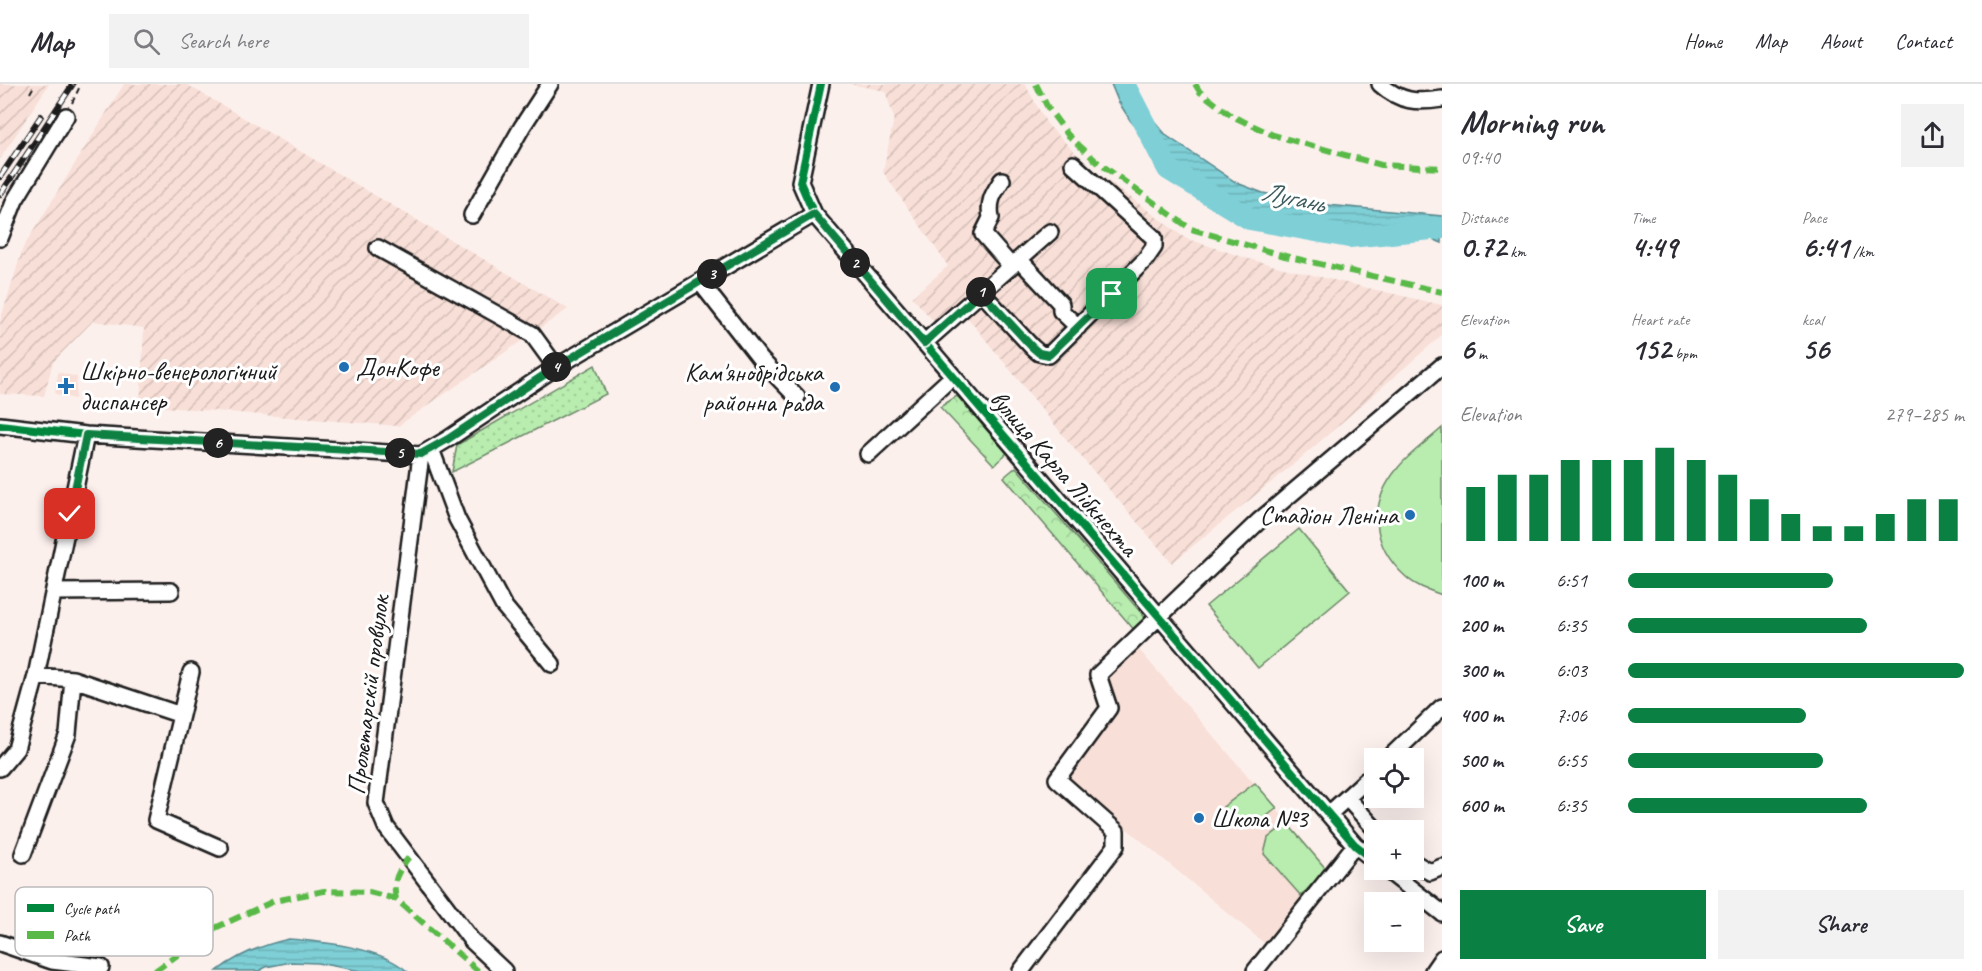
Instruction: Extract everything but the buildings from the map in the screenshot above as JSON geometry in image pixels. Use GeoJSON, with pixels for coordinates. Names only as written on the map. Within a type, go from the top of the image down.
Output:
{"type":"FeatureCollection","features":[{"type":"Feature","properties":{"kind":"street"},"geometry":{"type":"LineString","coordinates":[[472,215],[522,127],[550,84]]}},
{"type":"Feature","properties":{"kind":"street","name":"вулиця Карла Лібкнехта"},"geometry":{"type":"LineString","coordinates":[[821,84],[800,182],[814,214],[1354,844],[1364,852]]}},
{"type":"Feature","properties":{"kind":"street"},"geometry":{"type":"LineString","coordinates":[[1380,84],[1401,97],[1422,102],[1442,99]]}},
{"type":"Feature","properties":{"kind":"street"},"geometry":{"type":"LineString","coordinates":[[0,238],[15,200],[66,116]]}},
{"type":"Feature","properties":{"kind":"street"},"geometry":{"type":"LineString","coordinates":[[981,292],[1039,353],[1049,355],[1145,260],[1154,247],[1154,238],[1073,164]]}},
{"type":"Feature","properties":{"kind":"street"},"geometry":{"type":"LineString","coordinates":[[1002,180],[991,197],[989,207],[991,218],[983,234],[1061,304],[1061,311],[1078,327]]}},
{"type":"Feature","properties":{"kind":"street"},"geometry":{"type":"LineString","coordinates":[[0,424],[86,435],[426,452],[556,367],[814,214]]}},
{"type":"Feature","properties":{"kind":"street"},"geometry":{"type":"LineString","coordinates":[[924,343],[1050,232]]}},
{"type":"Feature","properties":{"kind":"street"},"geometry":{"type":"LineString","coordinates":[[378,248],[532,334],[556,367]]}},
{"type":"Feature","properties":{"kind":"street"},"geometry":{"type":"LineString","coordinates":[[699,282],[761,360],[797,397]]}},
{"type":"Feature","properties":{"kind":"street"},"geometry":{"type":"LineString","coordinates":[[1021,971],[1116,846],[1116,831],[1058,779],[1109,708],[1098,675],[1259,521],[1442,366]]}},
{"type":"Feature","properties":{"kind":"street"},"geometry":{"type":"LineString","coordinates":[[867,454],[953,376]]}},
{"type":"Feature","properties":{"kind":"street"},"geometry":{"type":"LineString","coordinates":[[0,768],[16,749],[36,676],[86,435]]}},
{"type":"Feature","properties":{"kind":"street"},"geometry":{"type":"LineString","coordinates":[[426,452],[457,519],[504,605],[552,664]]}},
{"type":"Feature","properties":{"kind":"street","name":"Пролєтарскій провулок"},"geometry":{"type":"LineString","coordinates":[[426,452],[376,803],[386,827],[472,941],[504,971]]}},
{"type":"Feature","properties":{"kind":"street"},"geometry":{"type":"LineString","coordinates":[[54,592],[171,591]]}},
{"type":"Feature","properties":{"kind":"street"},"geometry":{"type":"LineString","coordinates":[[191,672],[156,820],[220,848]]}},
{"type":"Feature","properties":{"kind":"street"},"geometry":{"type":"LineString","coordinates":[[36,676],[73,679],[181,715]]}},
{"type":"Feature","properties":{"kind":"street"},"geometry":{"type":"LineString","coordinates":[[23,854],[68,734],[73,679]]}},
{"type":"Feature","properties":{"kind":"street"},"geometry":{"type":"LineString","coordinates":[[1399,748],[1442,707]]}},
{"type":"Feature","properties":{"kind":"street"},"geometry":{"type":"LineString","coordinates":[[1329,814],[1364,782]]}},
{"type":"Feature","properties":{"kind":"street"},"geometry":{"type":"LineString","coordinates":[[1347,798],[1367,820]]}},
{"type":"Feature","properties":{"kind":"street"},"geometry":{"type":"LineString","coordinates":[[1255,971],[1354,844]]}},
{"type":"Feature","properties":{"kind":"street"},"geometry":{"type":"LineString","coordinates":[[1424,868],[1430,872],[1442,867]]}},
{"type":"Feature","properties":{"kind":"street"},"geometry":{"type":"LineString","coordinates":[[1400,880],[1442,913]]}},
{"type":"Feature","properties":{"kind":"street"},"geometry":{"type":"LineString","coordinates":[[0,943],[15,948]]}},
{"type":"Feature","properties":{"kind":"street"},"geometry":{"type":"LineString","coordinates":[[38,956],[52,961],[101,967]]}},
{"type":"Feature","properties":{"kind":"street"},"geometry":{"type":"LineString","coordinates":[[1433,971],[1442,958]]}},
{"type":"Feature","properties":{"kind":"path"},"geometry":{"type":"LineString","coordinates":[[30,93],[35,84]]}},
{"type":"Feature","properties":{"kind":"path"},"geometry":{"type":"LineString","coordinates":[[66,116],[81,84]]}},
{"type":"Feature","properties":{"kind":"shaded area"},"geometry":{"type":"Polygon","coordinates":[[[0,84],[49,84],[0,159],[0,84]]]}},
{"type":"Feature","properties":{"kind":"shaded area"},"geometry":{"type":"Polygon","coordinates":[[[124,84],[186,84],[568,309],[398,426],[140,405],[144,328],[93,321],[53,362],[44,396],[0,394],[0,321],[23,248],[124,84]]]}},
{"type":"Feature","properties":{"kind":"shaded area"},"geometry":{"type":"Polygon","coordinates":[[[849,84],[1025,84],[1047,124],[1091,168],[1185,238],[1249,259],[1442,305],[1442,335],[1301,458],[1172,563],[1071,445],[959,307],[939,327],[912,297],[948,266],[883,172],[894,118],[885,91],[849,84]]]}},
{"type":"Feature","properties":{"kind":"shaded area","name":"Шкірно-венерологічний диспансер"},"geometry":{"type":"Polygon","coordinates":[[[58,372],[77,377],[75,399],[55,394],[58,372]]]}},
{"type":"Feature","properties":{"kind":"shaded area","name":"Школа №3"},"geometry":{"type":"Polygon","coordinates":[[[1128,637],[1328,869],[1264,943],[1054,768],[1099,709],[1090,672],[1095,664],[1128,637]]]}},
{"type":"Feature","properties":{"kind":"green space"},"geometry":{"type":"Polygon","coordinates":[[[595,365],[606,394],[452,472],[457,445],[595,365]]]}},
{"type":"Feature","properties":{"kind":"green space"},"geometry":{"type":"Polygon","coordinates":[[[957,396],[1007,453],[994,465],[940,407],[957,396]]]}},
{"type":"Feature","properties":{"kind":"green space","name":"Стадіон Леніна"},"geometry":{"type":"Polygon","coordinates":[[[1442,428],[1442,595],[1413,582],[1394,564],[1385,551],[1377,524],[1381,496],[1388,482],[1407,458],[1442,428]]]}},
{"type":"Feature","properties":{"kind":"green space"},"geometry":{"type":"Polygon","coordinates":[[[1016,467],[1149,622],[1136,632],[1004,477],[1016,467]]]}},
{"type":"Feature","properties":{"kind":"green space"},"geometry":{"type":"Polygon","coordinates":[[[1299,529],[1350,591],[1258,668],[1206,606],[1299,529]]]}},
{"type":"Feature","properties":{"kind":"green space"},"geometry":{"type":"Polygon","coordinates":[[[1255,783],[1277,808],[1253,827],[1238,825],[1223,807],[1255,783]]]}},
{"type":"Feature","properties":{"kind":"green space"},"geometry":{"type":"Polygon","coordinates":[[[1287,823],[1326,869],[1301,896],[1264,854],[1268,838],[1287,823]]]}},
{"type":"Feature","properties":{"kind":"water"},"geometry":{"type":"Polygon","coordinates":[[[1111,84],[1135,84],[1150,116],[1167,136],[1237,183],[1263,193],[1317,204],[1442,216],[1442,243],[1416,232],[1294,222],[1262,213],[1218,195],[1200,180],[1157,153],[1130,120],[1111,84]]]}},
{"type":"Feature","properties":{"kind":"water"},"geometry":{"type":"Polygon","coordinates":[[[289,939],[335,944],[367,951],[382,956],[407,971],[361,971],[317,963],[291,962],[266,967],[259,971],[217,971],[251,951],[289,939]]]}},
{"type":"Feature","properties":{"kind":"waterway","name":"Лугань"},"geometry":{"type":"LineString","coordinates":[[1124,84],[1168,169],[1250,219],[1349,237],[1442,228]]}},
{"type":"Feature","properties":{"kind":"railway"},"geometry":{"type":"LineString","coordinates":[[0,195],[73,84]]}},
{"type":"Feature","properties":{"kind":"railway"},"geometry":{"type":"LineString","coordinates":[[0,177],[41,116]]}},
{"type":"Feature","properties":{"kind":"marked path"},"geometry":{"type":"LineString","coordinates":[[1036,84],[1048,108],[1068,135],[1096,161],[1191,229],[1285,256],[1442,292]]}},
{"type":"Feature","properties":{"kind":"marked path"},"geometry":{"type":"LineString","coordinates":[[1195,84],[1200,92],[1232,116],[1273,135],[1381,165],[1442,168]]}},
{"type":"Feature","properties":{"kind":"marked path"},"geometry":{"type":"LineString","coordinates":[[396,899],[397,876],[409,857]]}},
{"type":"Feature","properties":{"kind":"marked path"},"geometry":{"type":"LineString","coordinates":[[213,929],[274,901],[324,891],[369,892],[396,899],[478,971]]}},
{"type":"Feature","properties":{"kind":"marked path"},"geometry":{"type":"LineString","coordinates":[[155,971],[176,956]]}},
{"type":"Feature","properties":{"kind":"cycle path"},"geometry":{"type":"LineString","coordinates":[[821,84],[800,182],[814,214],[1355,845],[1364,852]]}},
{"type":"Feature","properties":{"kind":"cycle path"},"geometry":{"type":"LineString","coordinates":[[0,425],[86,435],[421,455],[556,367],[814,214]]}},
{"type":"Feature","properties":{"kind":"place","name":"ДонКофе"},"geometry":{"type":"Point","coordinates":[344,367]}},
{"type":"Feature","properties":{"kind":"place","name":"Шкірно-венерологічний диспансер"},"geometry":{"type":"Point","coordinates":[66,386]}},
{"type":"Feature","properties":{"kind":"place","name":"Кам'янобрідська районна рада"},"geometry":{"type":"Point","coordinates":[835,387]}},
{"type":"Feature","properties":{"kind":"place","name":"Стадіон Леніна"},"geometry":{"type":"Point","coordinates":[1410,515]}},
{"type":"Feature","properties":{"kind":"place","name":"Школа №3"},"geometry":{"type":"Point","coordinates":[1199,818]}},
{"type":"Feature","properties":{"kind":"route"},"geometry":{"type":"LineString","coordinates":[[70,514],[86,435],[421,454],[448,439],[556,367],[814,214],[924,343],[981,292],[1032,347],[1039,353],[1049,355],[1112,294]]}}]}
